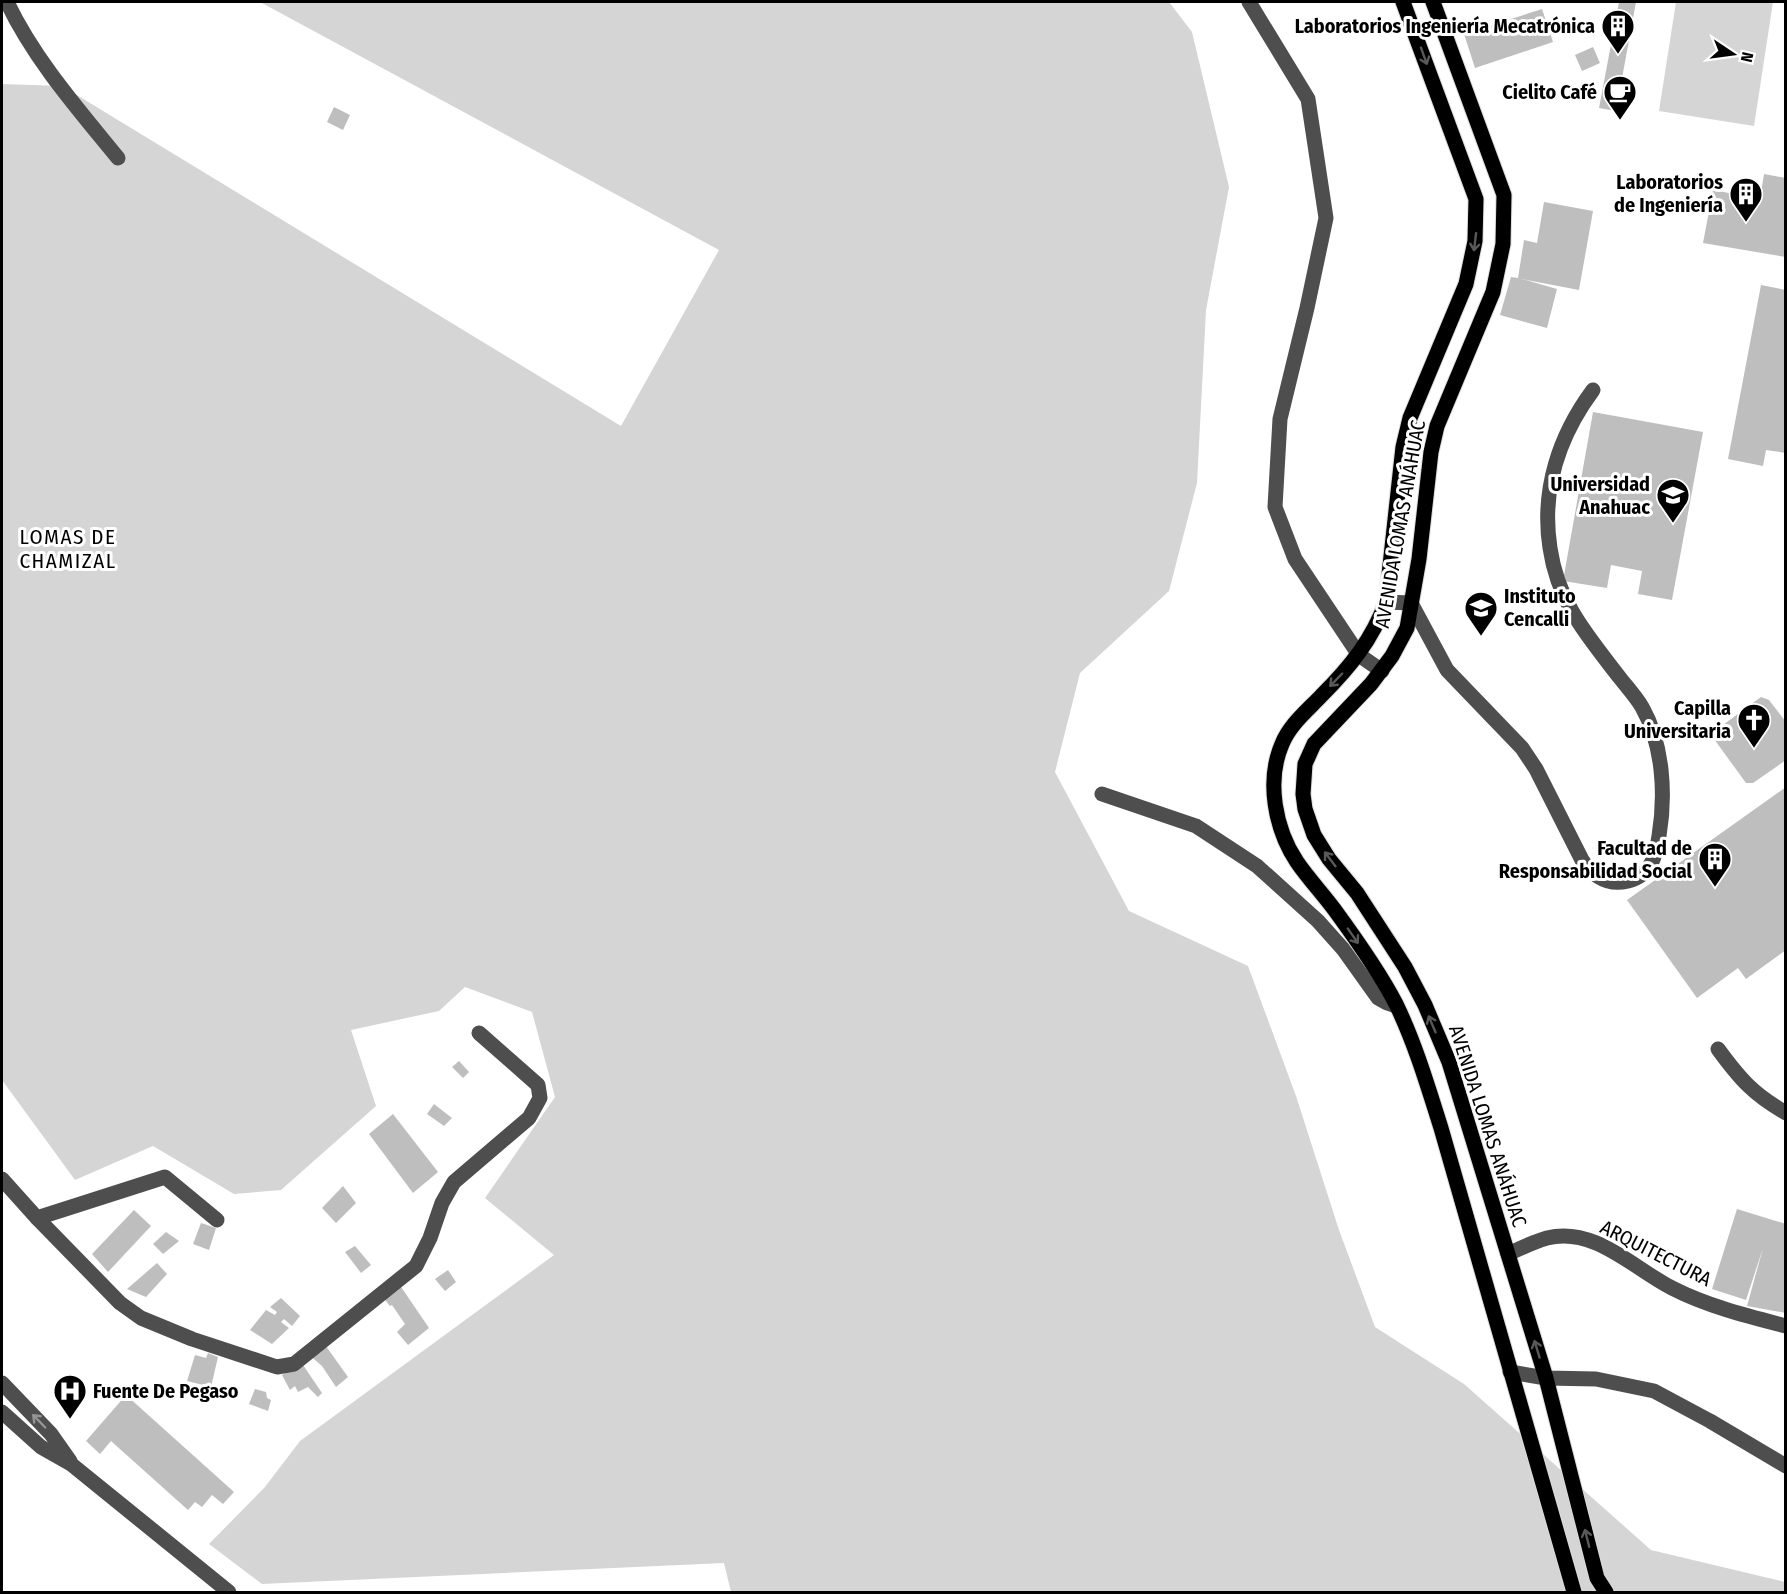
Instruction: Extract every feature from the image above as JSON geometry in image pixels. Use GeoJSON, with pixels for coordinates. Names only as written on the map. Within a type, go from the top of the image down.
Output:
{"type":"FeatureCollection","features":[{"type":"Feature","properties":{"kind":"main road","name":"AVENIDA LOMAS ANÁHUAC"},"geometry":{"type":"LineString","coordinates":[[1403,2],[1476,199],[1477,218],[1472,263],[1466,284],[1410,418],[1403,447],[1386,602],[1375,628],[1359,655],[1291,728],[1282,743],[1277,758],[1274,795],[1282,831],[1293,854],[1380,975],[1396,1006],[1423,1071],[1442,1128],[1574,1593]]}},
{"type":"Feature","properties":{"kind":"main road","name":"AVENIDA LOMAS ANÁHUAC"},"geometry":{"type":"LineString","coordinates":[[1433,2],[1504,195],[1505,219],[1499,269],[1493,292],[1437,426],[1431,452],[1419,559],[1407,628],[1382,671],[1314,744],[1308,754],[1303,779],[1305,809],[1314,836],[1321,848],[1382,930],[1405,967],[1425,1005],[1449,1062],[1546,1378],[1597,1578],[1606,1593]]}},
{"type":"Feature","properties":{"kind":"street"},"geometry":{"type":"LineString","coordinates":[[6,2],[57,82],[118,158]]}},
{"type":"Feature","properties":{"kind":"street"},"geometry":{"type":"LineString","coordinates":[[1249,2],[1308,99],[1326,218],[1280,419],[1275,507],[1295,559],[1359,655],[1382,671]]}},
{"type":"Feature","properties":{"kind":"street"},"geometry":{"type":"LineString","coordinates":[[1386,602],[1411,603],[1447,670],[1522,748],[1536,769],[1582,860],[1591,872],[1599,878],[1617,882],[1636,878],[1645,873],[1655,856],[1663,812],[1662,775],[1654,735],[1642,707],[1574,618],[1563,595],[1550,548],[1548,523],[1552,475],[1567,430],[1593,390]]}},
{"type":"Feature","properties":{"kind":"street"},"geometry":{"type":"LineString","coordinates":[[1102,794],[1196,826],[1257,866],[1318,921],[1343,949],[1378,998],[1396,1006]]}},
{"type":"Feature","properties":{"kind":"street"},"geometry":{"type":"LineString","coordinates":[[2,1179],[120,1303],[141,1318],[192,1339],[277,1367],[294,1364],[416,1266],[430,1238],[442,1203],[454,1182],[529,1118],[540,1098],[538,1084],[479,1033]]}},
{"type":"Feature","properties":{"kind":"street"},"geometry":{"type":"LineString","coordinates":[[1718,1049],[1737,1076],[1761,1099],[1785,1113]]}},
{"type":"Feature","properties":{"kind":"street"},"geometry":{"type":"LineString","coordinates":[[37,1218],[165,1177],[217,1220]]}},
{"type":"Feature","properties":{"kind":"street","name":"ARQUITECTURA"},"geometry":{"type":"LineString","coordinates":[[1508,1254],[1548,1238],[1568,1236],[1590,1240],[1615,1252],[1672,1288],[1743,1315],[1785,1326]]}},
{"type":"Feature","properties":{"kind":"street"},"geometry":{"type":"LineString","coordinates":[[1510,1372],[1546,1378],[1596,1379],[1654,1391],[1785,1466]]}},
{"type":"Feature","properties":{"kind":"street"},"geometry":{"type":"LineString","coordinates":[[2,1383],[51,1434],[71,1464]]}},
{"type":"Feature","properties":{"kind":"street"},"geometry":{"type":"LineString","coordinates":[[2,1412],[41,1447],[71,1464],[229,1593]]}},
{"type":"Feature","properties":{"kind":"shaded area"},"geometry":{"type":"Polygon","coordinates":[[[260,2],[1169,2],[1192,32],[1229,187],[1206,310],[1197,483],[1169,591],[1080,673],[1055,772],[1129,911],[1248,966],[1296,1096],[1339,1230],[1375,1327],[1464,1384],[1651,1550],[1785,1582],[1785,1592],[731,1592],[724,1563],[262,1584],[209,1544],[265,1487],[300,1441],[554,1255],[485,1198],[555,1097],[532,1012],[465,987],[439,1011],[351,1030],[376,1106],[281,1190],[234,1194],[153,1146],[75,1180],[2,1080],[2,84],[62,86],[621,426],[719,250],[260,2]]]}},
{"type":"Feature","properties":{"kind":"shaded area"},"geometry":{"type":"Polygon","coordinates":[[[1676,2],[1773,2],[1754,126],[1659,111],[1676,2]]]}},
{"type":"Feature","properties":{"kind":"building","name":"Laboratorios Ingeniería Mecatrónica"},"geometry":{"type":"Polygon","coordinates":[[[1619,2],[1636,2],[1616,111],[1599,108],[1619,2]]]}},
{"type":"Feature","properties":{"kind":"building"},"geometry":{"type":"Polygon","coordinates":[[[1542,9],[1553,42],[1475,68],[1464,34],[1542,9]]]}},
{"type":"Feature","properties":{"kind":"building"},"geometry":{"type":"Polygon","coordinates":[[[1593,47],[1600,63],[1582,71],[1575,55],[1593,47]]]}},
{"type":"Feature","properties":{"kind":"building"},"geometry":{"type":"Polygon","coordinates":[[[334,107],[350,115],[343,130],[327,122],[334,107]]]}},
{"type":"Feature","properties":{"kind":"building","name":"Laboratorios de Ingeniería"},"geometry":{"type":"Polygon","coordinates":[[[1764,174],[1786,178],[1786,257],[1703,243],[1713,190],[1760,199],[1764,174]]]}},
{"type":"Feature","properties":{"kind":"building"},"geometry":{"type":"Polygon","coordinates":[[[1544,202],[1593,211],[1579,290],[1522,279],[1557,289],[1547,328],[1500,315],[1511,277],[1518,278],[1524,240],[1537,243],[1544,202]]]}},
{"type":"Feature","properties":{"kind":"building"},"geometry":{"type":"Polygon","coordinates":[[[1761,285],[1786,290],[1786,453],[1766,450],[1763,466],[1728,459],[1761,285]]]}},
{"type":"Feature","properties":{"kind":"building"},"geometry":{"type":"Polygon","coordinates":[[[1593,412],[1703,432],[1672,600],[1638,594],[1642,571],[1611,565],[1607,588],[1563,581],[1593,412]]]}},
{"type":"Feature","properties":{"kind":"building","name":"Capilla Universitaria"},"geometry":{"type":"Polygon","coordinates":[[[1761,697],[1769,700],[1786,722],[1786,760],[1753,783],[1746,783],[1714,739],[1716,730],[1761,697]]]}},
{"type":"Feature","properties":{"kind":"building","name":"Facultad de Responsabilidad Social"},"geometry":{"type":"Polygon","coordinates":[[[1786,787],[1786,950],[1746,979],[1738,968],[1697,998],[1627,900],[1786,787]]]}},
{"type":"Feature","properties":{"kind":"building"},"geometry":{"type":"Polygon","coordinates":[[[459,1061],[469,1072],[463,1078],[452,1067],[459,1061]]]}},
{"type":"Feature","properties":{"kind":"building"},"geometry":{"type":"Polygon","coordinates":[[[434,1104],[452,1118],[444,1126],[427,1114],[434,1104]]]}},
{"type":"Feature","properties":{"kind":"building"},"geometry":{"type":"Polygon","coordinates":[[[393,1114],[438,1172],[413,1193],[369,1134],[393,1114]]]}},
{"type":"Feature","properties":{"kind":"building"},"geometry":{"type":"Polygon","coordinates":[[[343,1186],[356,1203],[336,1223],[322,1208],[343,1186]]]}},
{"type":"Feature","properties":{"kind":"building"},"geometry":{"type":"Polygon","coordinates":[[[1737,1209],[1786,1224],[1786,1313],[1747,1306],[1763,1248],[1746,1300],[1712,1289],[1737,1209]]]}},
{"type":"Feature","properties":{"kind":"building"},"geometry":{"type":"Polygon","coordinates":[[[134,1210],[151,1226],[108,1272],[92,1254],[134,1210]]]}},
{"type":"Feature","properties":{"kind":"building"},"geometry":{"type":"Polygon","coordinates":[[[201,1223],[216,1228],[209,1250],[193,1244],[201,1223]]]}},
{"type":"Feature","properties":{"kind":"building"},"geometry":{"type":"Polygon","coordinates":[[[166,1232],[179,1241],[163,1254],[153,1244],[166,1232]]]}},
{"type":"Feature","properties":{"kind":"building"},"geometry":{"type":"Polygon","coordinates":[[[355,1246],[371,1265],[361,1273],[345,1252],[355,1246]]]}},
{"type":"Feature","properties":{"kind":"building"},"geometry":{"type":"Polygon","coordinates":[[[157,1263],[167,1274],[146,1297],[127,1289],[157,1263]]]}},
{"type":"Feature","properties":{"kind":"building"},"geometry":{"type":"Polygon","coordinates":[[[448,1270],[456,1282],[445,1291],[435,1279],[448,1270]]]}},
{"type":"Feature","properties":{"kind":"building"},"geometry":{"type":"Polygon","coordinates":[[[397,1281],[429,1328],[408,1345],[397,1332],[405,1324],[392,1305],[390,1306],[381,1295],[397,1281]]]}},
{"type":"Feature","properties":{"kind":"building"},"geometry":{"type":"Polygon","coordinates":[[[281,1298],[300,1316],[292,1326],[284,1319],[281,1322],[289,1328],[272,1344],[250,1330],[266,1310],[275,1315],[277,1312],[270,1307],[281,1298]]]}},
{"type":"Feature","properties":{"kind":"building"},"geometry":{"type":"Polygon","coordinates":[[[323,1342],[348,1377],[336,1387],[322,1366],[308,1354],[323,1342]]]}},
{"type":"Feature","properties":{"kind":"building"},"geometry":{"type":"Polygon","coordinates":[[[208,1353],[218,1357],[211,1387],[187,1381],[195,1355],[206,1358],[208,1353]]]}},
{"type":"Feature","properties":{"kind":"building"},"geometry":{"type":"Polygon","coordinates":[[[301,1362],[322,1393],[318,1397],[308,1387],[298,1392],[295,1386],[290,1390],[282,1375],[301,1362]]]}},
{"type":"Feature","properties":{"kind":"building"},"geometry":{"type":"Polygon","coordinates":[[[255,1389],[266,1392],[267,1398],[271,1400],[268,1411],[249,1404],[255,1389]]]}},
{"type":"Feature","properties":{"kind":"building"},"geometry":{"type":"Polygon","coordinates":[[[126,1395],[234,1492],[223,1504],[212,1495],[202,1507],[195,1502],[188,1510],[111,1441],[100,1454],[86,1441],[126,1395]]]}},
{"type":"Feature","properties":{"kind":"place","name":"Laboratorios Ingeniería Mecatrónica"},"geometry":{"type":"Point","coordinates":[1618,55]}},
{"type":"Feature","properties":{"kind":"place","name":"Cielito Café"},"geometry":{"type":"Point","coordinates":[1620,121]}},
{"type":"Feature","properties":{"kind":"place","name":"Laboratorios de Ingeniería"},"geometry":{"type":"Point","coordinates":[1746,223]}},
{"type":"Feature","properties":{"kind":"place","name":"Universidad Anahuac"},"geometry":{"type":"Point","coordinates":[1673,524]}},
{"type":"Feature","properties":{"kind":"place","name":"Instituto Cencalli"},"geometry":{"type":"Point","coordinates":[1481,637]}},
{"type":"Feature","properties":{"kind":"place","name":"Capilla Universitaria"},"geometry":{"type":"Point","coordinates":[1754,749]}},
{"type":"Feature","properties":{"kind":"place","name":"Facultad de Responsabilidad Social"},"geometry":{"type":"Point","coordinates":[1715,888]}},
{"type":"Feature","properties":{"kind":"place","name":"Fuente De Pegaso"},"geometry":{"type":"Point","coordinates":[70,1420]}},
{"type":"Feature","properties":{"kind":"district","name":"LOMAS DE CHAMIZAL"},"geometry":{"type":"Point","coordinates":[68,549]}}]}
